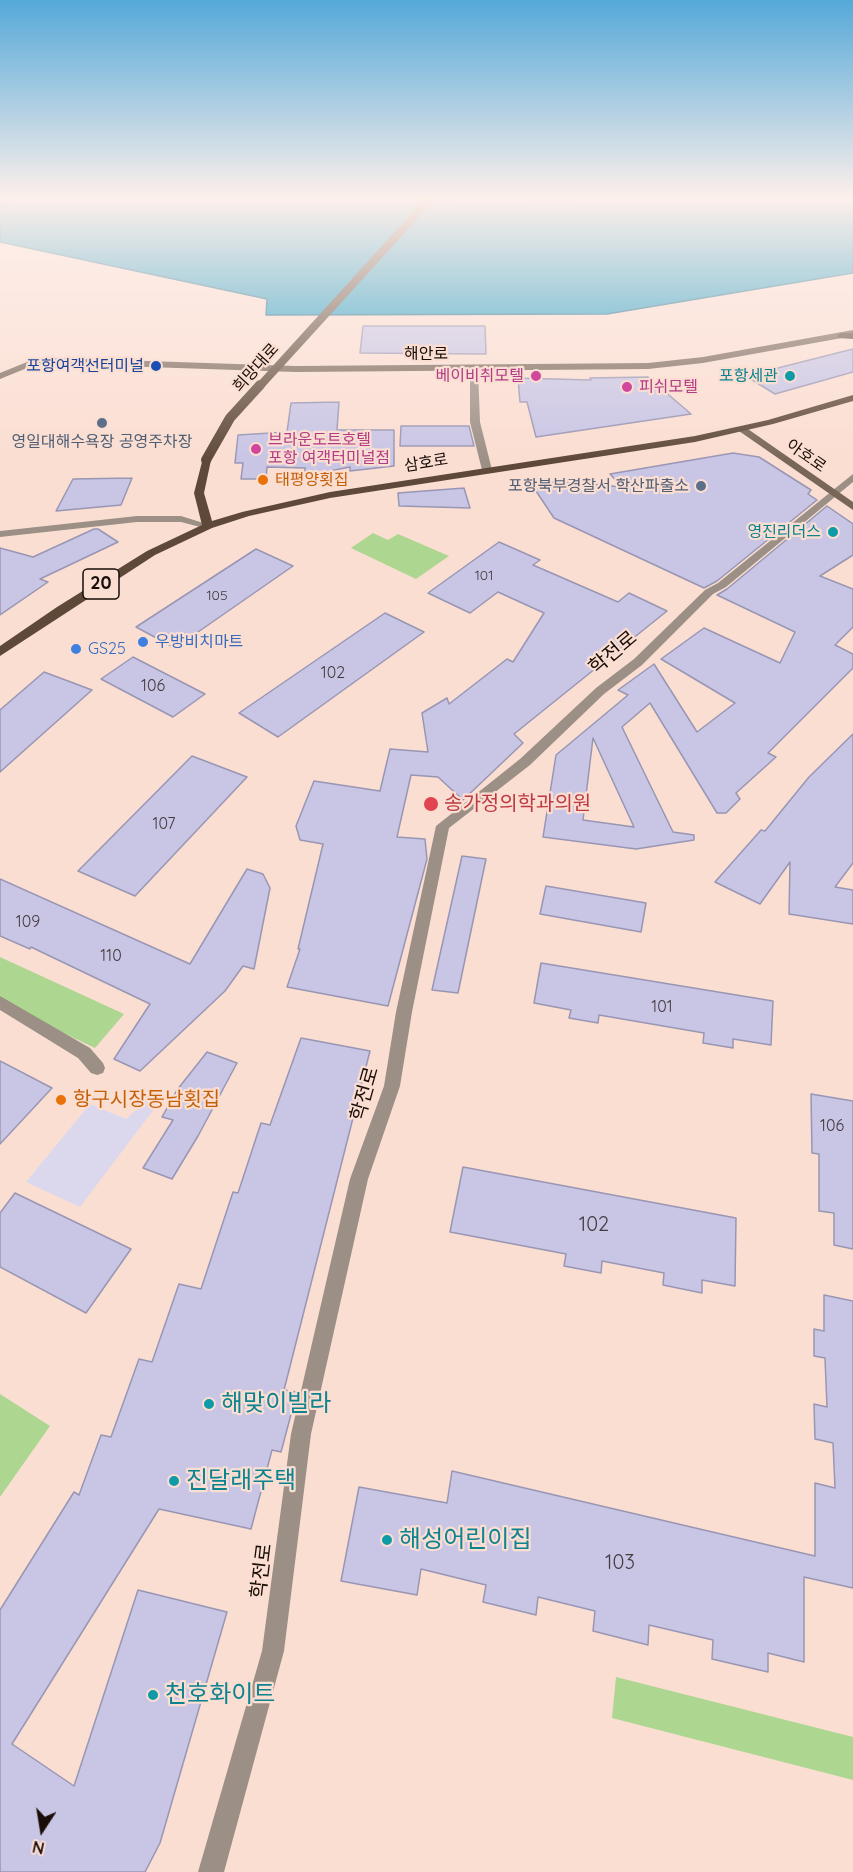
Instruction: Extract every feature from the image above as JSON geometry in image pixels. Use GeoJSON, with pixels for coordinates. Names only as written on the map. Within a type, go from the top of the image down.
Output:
{"type":"FeatureCollection","features":[{"type":"Feature","properties":{"kind":"main road","name":"희망대로"},"geometry":{"type":"LineString","coordinates":[[208,525],[199,493],[206,460],[215,439],[230,418],[351,285]]}},
{"type":"Feature","properties":{"kind":"main road","name":"삼호로"},"geometry":{"type":"LineString","coordinates":[[0,652],[61,609],[130,566],[208,525],[308,499],[487,470],[628,451],[742,429],[853,398]]}},
{"type":"Feature","properties":{"kind":"street","name":"해안로"},"geometry":{"type":"LineString","coordinates":[[0,376],[30,364],[58,361],[285,369],[474,369],[664,365],[853,334]]}},
{"type":"Feature","properties":{"kind":"street"},"geometry":{"type":"LineString","coordinates":[[474,369],[475,422],[487,470]]}},
{"type":"Feature","properties":{"kind":"street","name":"아호로"},"geometry":{"type":"LineString","coordinates":[[742,429],[853,507]]}},
{"type":"Feature","properties":{"kind":"street","name":"학전로"},"geometry":{"type":"LineString","coordinates":[[211,1872],[273,1651],[300,1434],[360,1179],[392,1086],[404,1012],[443,826],[525,762],[592,699],[638,662],[709,592],[722,585],[853,477]]}},
{"type":"Feature","properties":{"kind":"street"},"geometry":{"type":"LineString","coordinates":[[0,534],[137,519],[181,519],[208,525]]}},
{"type":"Feature","properties":{"kind":"street"},"geometry":{"type":"LineString","coordinates":[[0,1002],[84,1053],[97,1068]]}},
{"type":"Feature","properties":{"kind":"shaded area"},"geometry":{"type":"Polygon","coordinates":[[[148,1099],[158,1104],[80,1207],[26,1182],[90,1104],[126,1119],[148,1099]]]}},
{"type":"Feature","properties":{"kind":"green space"},"geometry":{"type":"Polygon","coordinates":[[[373,533],[388,540],[398,534],[449,556],[416,579],[351,548],[373,533]]]}},
{"type":"Feature","properties":{"kind":"green space"},"geometry":{"type":"Polygon","coordinates":[[[0,957],[124,1014],[95,1048],[0,1003],[0,957]]]}},
{"type":"Feature","properties":{"kind":"green space"},"geometry":{"type":"Polygon","coordinates":[[[0,1394],[50,1426],[0,1497],[0,1394]]]}},
{"type":"Feature","properties":{"kind":"green space"},"geometry":{"type":"Polygon","coordinates":[[[616,1677],[853,1737],[853,1780],[612,1718],[616,1677]]]}},
{"type":"Feature","properties":{"kind":"water"},"geometry":{"type":"Polygon","coordinates":[[[203,285],[779,285],[607,314],[266,315],[267,299],[203,285]]]}},
{"type":"Feature","properties":{"kind":"building"},"geometry":{"type":"Polygon","coordinates":[[[363,326],[485,326],[486,354],[360,353],[363,326]]]}},
{"type":"Feature","properties":{"kind":"building","name":"포항세관"},"geometry":{"type":"Polygon","coordinates":[[[853,349],[853,372],[775,394],[746,376],[853,349]]]}},
{"type":"Feature","properties":{"kind":"building"},"geometry":{"type":"Polygon","coordinates":[[[648,377],[691,414],[536,437],[527,402],[520,402],[518,378],[591,380],[590,378],[648,377]]]}},
{"type":"Feature","properties":{"kind":"building"},"geometry":{"type":"Polygon","coordinates":[[[339,402],[337,430],[394,430],[394,466],[350,471],[350,467],[305,476],[305,468],[267,467],[266,479],[241,479],[243,463],[235,463],[238,435],[287,432],[291,403],[339,402]]]}},
{"type":"Feature","properties":{"kind":"building"},"geometry":{"type":"Polygon","coordinates":[[[401,426],[469,426],[474,446],[400,446],[401,426]]]}},
{"type":"Feature","properties":{"kind":"building"},"geometry":{"type":"Polygon","coordinates":[[[733,453],[759,457],[811,490],[808,494],[817,500],[717,581],[704,588],[554,518],[532,485],[559,481],[622,487],[610,474],[733,453]]]}},
{"type":"Feature","properties":{"kind":"building"},"geometry":{"type":"Polygon","coordinates":[[[132,478],[121,505],[56,511],[73,479],[132,478]]]}},
{"type":"Feature","properties":{"kind":"building"},"geometry":{"type":"Polygon","coordinates":[[[464,488],[470,508],[399,506],[398,493],[464,488]]]}},
{"type":"Feature","properties":{"kind":"building"},"geometry":{"type":"Polygon","coordinates":[[[827,506],[853,524],[853,555],[820,576],[853,589],[853,627],[835,645],[853,654],[853,668],[768,753],[776,757],[736,793],[740,799],[726,813],[717,813],[650,703],[622,727],[673,832],[694,835],[694,840],[636,849],[543,837],[556,755],[628,695],[618,690],[654,664],[697,732],[735,703],[661,659],[704,628],[780,663],[795,632],[717,595],[827,506]],[[593,738],[583,820],[634,827],[593,738]]]}},
{"type":"Feature","properties":{"kind":"building"},"geometry":{"type":"Polygon","coordinates":[[[98,529],[118,542],[40,579],[48,582],[0,615],[0,548],[33,557],[98,529]]]}},
{"type":"Feature","properties":{"kind":"building"},"geometry":{"type":"Polygon","coordinates":[[[499,542],[540,560],[533,565],[618,602],[629,593],[667,611],[514,734],[523,743],[463,800],[438,777],[411,775],[397,837],[425,839],[427,859],[388,1006],[287,987],[300,949],[298,949],[323,844],[300,840],[296,826],[314,781],[380,791],[390,749],[428,752],[422,713],[447,698],[449,704],[507,659],[513,662],[544,613],[498,592],[470,613],[428,593],[499,542]]]}},
{"type":"Feature","properties":{"kind":"building"},"geometry":{"type":"Polygon","coordinates":[[[256,549],[293,566],[175,648],[136,627],[256,549]]]}},
{"type":"Feature","properties":{"kind":"building"},"geometry":{"type":"Polygon","coordinates":[[[385,613],[424,632],[278,737],[239,713],[385,613]]]}},
{"type":"Feature","properties":{"kind":"building"},"geometry":{"type":"Polygon","coordinates":[[[133,657],[205,694],[173,717],[101,679],[133,657]]]}},
{"type":"Feature","properties":{"kind":"building"},"geometry":{"type":"Polygon","coordinates":[[[44,672],[92,690],[0,772],[0,710],[44,672]]]}},
{"type":"Feature","properties":{"kind":"building"},"geometry":{"type":"Polygon","coordinates":[[[853,734],[853,863],[835,887],[853,890],[853,924],[789,914],[790,862],[760,904],[715,882],[761,830],[765,831],[809,777],[853,734]]]}},
{"type":"Feature","properties":{"kind":"building"},"geometry":{"type":"Polygon","coordinates":[[[192,756],[247,777],[135,896],[78,871],[192,756]]]}},
{"type":"Feature","properties":{"kind":"building"},"geometry":{"type":"Polygon","coordinates":[[[462,856],[486,859],[458,993],[432,990],[462,856]]]}},
{"type":"Feature","properties":{"kind":"building"},"geometry":{"type":"Polygon","coordinates":[[[247,869],[263,874],[270,888],[254,969],[243,966],[225,991],[140,1071],[114,1059],[150,1004],[31,947],[30,949],[0,936],[0,879],[190,964],[247,869]]]}},
{"type":"Feature","properties":{"kind":"building"},"geometry":{"type":"Polygon","coordinates":[[[546,886],[646,903],[641,932],[540,914],[546,886]]]}},
{"type":"Feature","properties":{"kind":"building"},"geometry":{"type":"Polygon","coordinates":[[[541,963],[773,1001],[771,1045],[733,1039],[733,1048],[703,1043],[704,1033],[599,1015],[598,1023],[569,1018],[571,1010],[534,1003],[541,963]]]}},
{"type":"Feature","properties":{"kind":"building"},"geometry":{"type":"Polygon","coordinates":[[[301,1038],[370,1051],[284,1390],[297,1392],[281,1452],[272,1450],[251,1529],[159,1509],[12,1744],[74,1786],[138,1590],[227,1612],[160,1843],[145,1872],[0,1872],[0,1610],[74,1492],[79,1495],[101,1435],[111,1437],[139,1359],[152,1362],[179,1284],[201,1289],[233,1192],[238,1193],[261,1123],[270,1125],[301,1038]]]}},
{"type":"Feature","properties":{"kind":"building"},"geometry":{"type":"Polygon","coordinates":[[[207,1052],[237,1063],[198,1136],[172,1179],[143,1168],[173,1120],[162,1117],[177,1090],[207,1052]]]}},
{"type":"Feature","properties":{"kind":"building"},"geometry":{"type":"Polygon","coordinates":[[[0,1061],[52,1088],[0,1144],[0,1061]]]}},
{"type":"Feature","properties":{"kind":"building"},"geometry":{"type":"Polygon","coordinates":[[[811,1094],[853,1101],[853,1249],[834,1245],[834,1213],[819,1211],[819,1154],[812,1153],[811,1094]]]}},
{"type":"Feature","properties":{"kind":"building"},"geometry":{"type":"Polygon","coordinates":[[[463,1167],[736,1218],[735,1286],[702,1280],[702,1293],[663,1285],[664,1273],[602,1261],[601,1273],[564,1266],[566,1254],[450,1232],[463,1167]]]}},
{"type":"Feature","properties":{"kind":"building"},"geometry":{"type":"Polygon","coordinates":[[[15,1193],[131,1249],[86,1313],[0,1267],[0,1213],[15,1193]]]}},
{"type":"Feature","properties":{"kind":"building"},"geometry":{"type":"Polygon","coordinates":[[[824,1295],[853,1301],[853,1588],[804,1577],[804,1662],[768,1653],[768,1672],[712,1659],[713,1640],[649,1625],[648,1645],[593,1631],[595,1611],[538,1597],[536,1615],[483,1602],[486,1585],[421,1569],[417,1595],[341,1581],[359,1487],[447,1503],[452,1471],[815,1556],[815,1483],[835,1488],[833,1443],[815,1439],[814,1404],[827,1407],[825,1358],[814,1356],[814,1329],[824,1331],[824,1295]]]}},
{"type":"Feature","properties":{"kind":"place","name":"포항여객선터미널"},"geometry":{"type":"Point","coordinates":[156,366]}},
{"type":"Feature","properties":{"kind":"place","name":"베이비취모텔"},"geometry":{"type":"Point","coordinates":[536,376]}},
{"type":"Feature","properties":{"kind":"place","name":"포항세관"},"geometry":{"type":"Point","coordinates":[790,376]}},
{"type":"Feature","properties":{"kind":"place","name":"피쉬모텔"},"geometry":{"type":"Point","coordinates":[627,387]}},
{"type":"Feature","properties":{"kind":"place","name":"영일대해수욕장 공영주차장"},"geometry":{"type":"Point","coordinates":[102,423]}},
{"type":"Feature","properties":{"kind":"place","name":"브라운도트호텔 포항 여객터미널점"},"geometry":{"type":"Point","coordinates":[256,449]}},
{"type":"Feature","properties":{"kind":"place","name":"태평양횟집"},"geometry":{"type":"Point","coordinates":[263,480]}},
{"type":"Feature","properties":{"kind":"place","name":"포항북부경찰서 학산파출소"},"geometry":{"type":"Point","coordinates":[701,486]}},
{"type":"Feature","properties":{"kind":"place","name":"영진리더스"},"geometry":{"type":"Point","coordinates":[833,532]}},
{"type":"Feature","properties":{"kind":"place","name":"우방비치마트"},"geometry":{"type":"Point","coordinates":[143,642]}},
{"type":"Feature","properties":{"kind":"place","name":"GS25"},"geometry":{"type":"Point","coordinates":[76,649]}},
{"type":"Feature","properties":{"kind":"place","name":"송가정의학과의원"},"geometry":{"type":"Point","coordinates":[431,804]}},
{"type":"Feature","properties":{"kind":"place","name":"항구시장동남횟집"},"geometry":{"type":"Point","coordinates":[61,1100]}},
{"type":"Feature","properties":{"kind":"place","name":"해맞이빌라"},"geometry":{"type":"Point","coordinates":[209,1404]}},
{"type":"Feature","properties":{"kind":"place","name":"진달래주택"},"geometry":{"type":"Point","coordinates":[174,1481]}},
{"type":"Feature","properties":{"kind":"place","name":"해성어린이집"},"geometry":{"type":"Point","coordinates":[387,1540]}},
{"type":"Feature","properties":{"kind":"place","name":"천호화이트"},"geometry":{"type":"Point","coordinates":[153,1695]}}]}
